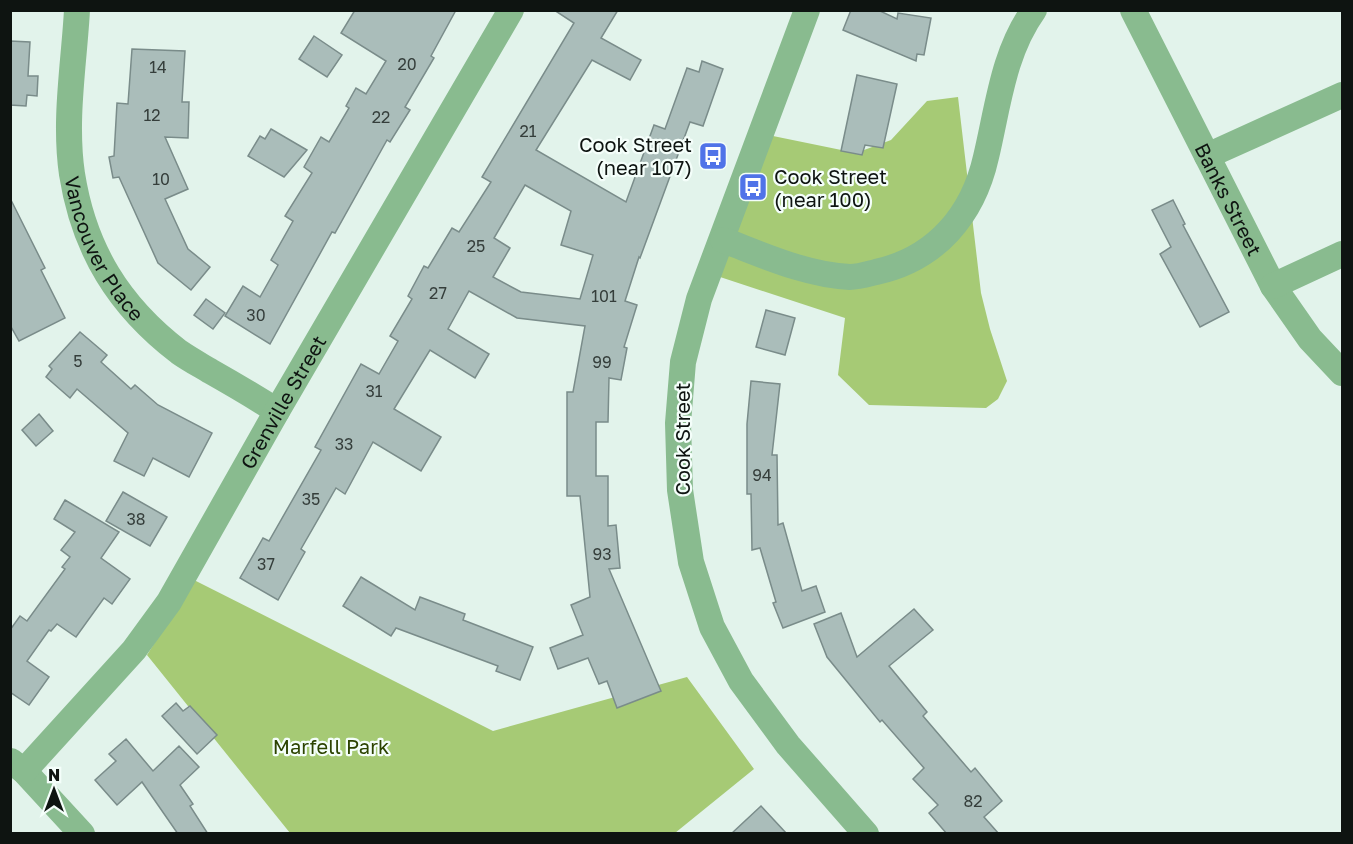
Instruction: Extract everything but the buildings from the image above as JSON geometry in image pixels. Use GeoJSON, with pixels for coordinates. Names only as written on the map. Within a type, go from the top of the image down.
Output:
{"type":"FeatureCollection","features":[{"type":"Feature","properties":{"kind":"street","name":"Vancouver Place"},"geometry":{"type":"LineString","coordinates":[[77,10],[70,117],[72,172],[80,210],[96,254],[115,288],[139,318],[180,353],[277,411]]}},
{"type":"Feature","properties":{"kind":"street","name":"Grenville Street"},"geometry":{"type":"LineString","coordinates":[[17,766],[134,650],[169,602],[277,411],[511,10]]}},
{"type":"Feature","properties":{"kind":"street","name":"Cook Street"},"geometry":{"type":"LineString","coordinates":[[807,10],[723,240],[699,299],[683,362],[678,423],[680,490],[691,562],[712,627],[741,681],[788,745],[866,834]]}},
{"type":"Feature","properties":{"kind":"street"},"geometry":{"type":"LineString","coordinates":[[723,240],[808,271],[851,277],[898,267],[928,251],[953,228],[974,196],[986,159],[997,102],[1009,59],[1022,27],[1034,10]]}},
{"type":"Feature","properties":{"kind":"street","name":"Banks Street"},"geometry":{"type":"LineString","coordinates":[[1133,10],[1274,286],[1310,339],[1342,373]]}},
{"type":"Feature","properties":{"kind":"street"},"geometry":{"type":"LineString","coordinates":[[1207,156],[1342,95]]}},
{"type":"Feature","properties":{"kind":"street"},"geometry":{"type":"LineString","coordinates":[[1274,286],[1342,254]]}},
{"type":"Feature","properties":{"kind":"street"},"geometry":{"type":"LineString","coordinates":[[17,766],[82,834]]}},
{"type":"Feature","properties":{"kind":"green space"},"geometry":{"type":"Polygon","coordinates":[[[958,97],[981,293],[1007,381],[998,399],[986,408],[869,405],[838,375],[845,318],[711,274],[758,133],[856,153],[891,140],[927,101],[958,97]]]}},
{"type":"Feature","properties":{"kind":"green space","name":"Marfell Park"},"geometry":{"type":"Polygon","coordinates":[[[194,580],[493,731],[687,677],[754,769],[675,833],[290,833],[147,655],[194,580]]]}},
{"type":"Feature","properties":{"kind":"place","name":"Cook Street (near 107)"},"geometry":{"type":"Point","coordinates":[713,156]}},
{"type":"Feature","properties":{"kind":"place","name":"Cook Street (near 100)"},"geometry":{"type":"Point","coordinates":[753,187]}}]}
